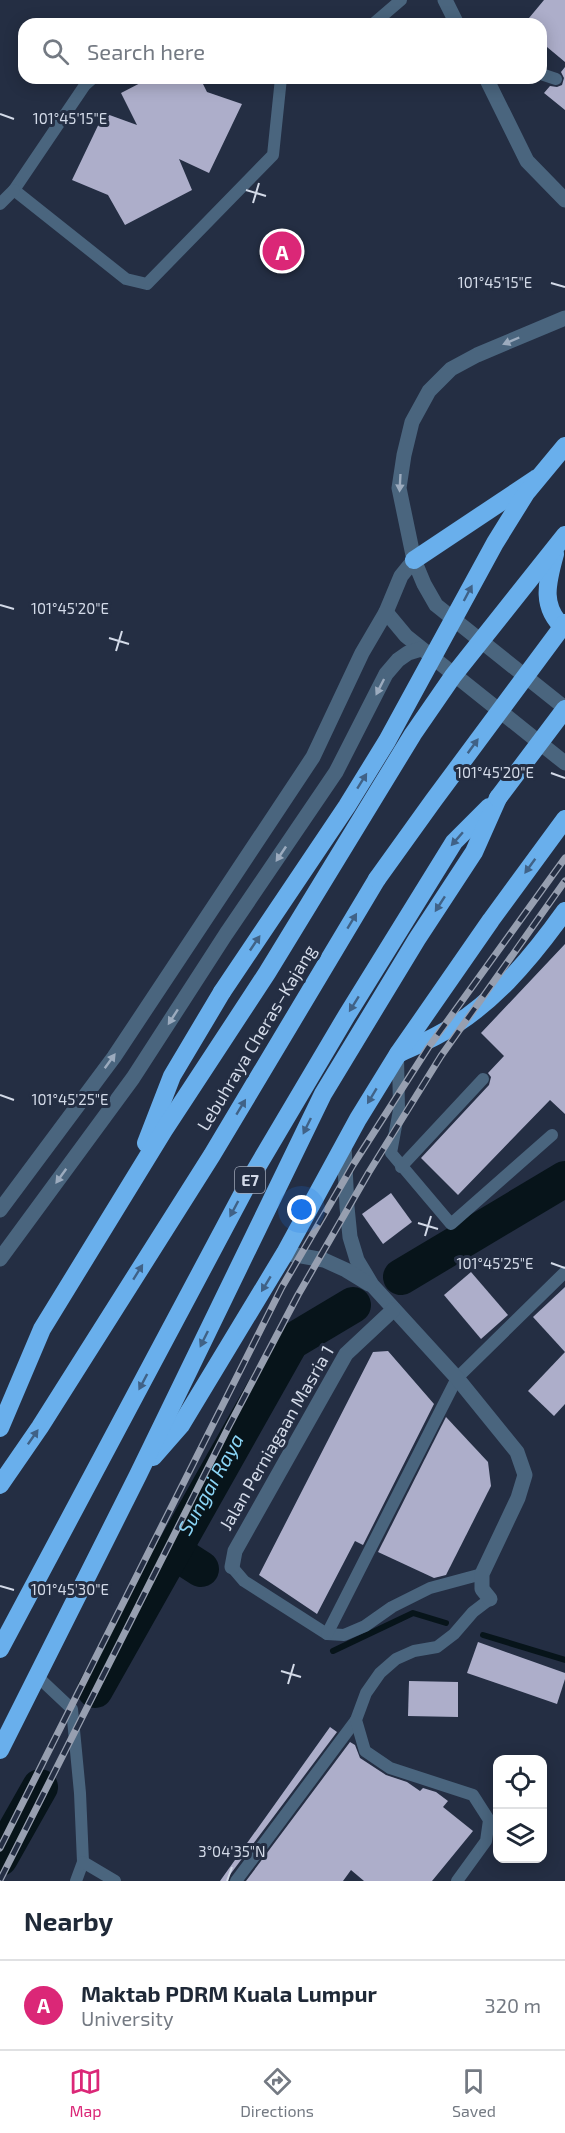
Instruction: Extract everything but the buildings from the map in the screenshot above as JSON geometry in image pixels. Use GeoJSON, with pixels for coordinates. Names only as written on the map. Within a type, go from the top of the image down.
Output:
{"type":"FeatureCollection","features":[{"type":"Feature","properties":{"kind":"highway"},"geometry":{"type":"LineString","coordinates":[[129,1187],[172,1076],[222,992],[347,806],[387,741],[495,543],[526,493],[565,446]]}},
{"type":"Feature","properties":{"kind":"highway"},"geometry":{"type":"LineString","coordinates":[[414,560],[565,459]]}},
{"type":"Feature","properties":{"kind":"highway"},"geometry":{"type":"LineString","coordinates":[[561,539],[549,575],[547,599],[554,620],[565,629]]}},
{"type":"Feature","properties":{"kind":"highway"},"geometry":{"type":"LineString","coordinates":[[0,1428],[42,1329],[129,1187],[267,973],[413,734],[453,676],[561,539]]}},
{"type":"Feature","properties":{"kind":"highway","name":"Lebuhraya Cheras–Kajang"},"geometry":{"type":"LineString","coordinates":[[0,1485],[40,1427],[212,1155],[377,879],[565,623]]}},
{"type":"Feature","properties":{"kind":"highway","name":"E7"},"geometry":{"type":"LineString","coordinates":[[0,1649],[253,1174],[277,1134],[454,842],[498,798],[565,709]]}},
{"type":"Feature","properties":{"kind":"highway","name":"E7"},"geometry":{"type":"LineString","coordinates":[[0,1750],[138,1475],[323,1094],[417,939],[474,852],[498,798]]}},
{"type":"Feature","properties":{"kind":"highway"},"geometry":{"type":"LineString","coordinates":[[138,1475],[181,1425],[285,1253],[344,1145],[398,1054],[491,920],[565,819]]}},
{"type":"Feature","properties":{"kind":"highway"},"geometry":{"type":"LineString","coordinates":[[398,1054],[437,1035],[474,1011],[513,977],[565,911]]}},
{"type":"Feature","properties":{"kind":"street"},"geometry":{"type":"LineString","coordinates":[[445,0],[454,18]]}},
{"type":"Feature","properties":{"kind":"street"},"geometry":{"type":"LineString","coordinates":[[489,84],[527,161],[565,200]]}},
{"type":"Feature","properties":{"kind":"street"},"geometry":{"type":"LineString","coordinates":[[565,318],[477,355],[451,369],[429,390],[412,422],[399,488],[414,560],[436,605],[565,709]]}},
{"type":"Feature","properties":{"kind":"street"},"geometry":{"type":"LineString","coordinates":[[0,1209],[114,1057],[313,757],[362,653],[387,612],[401,576],[414,560]]}},
{"type":"Feature","properties":{"kind":"street"},"geometry":{"type":"LineString","coordinates":[[387,612],[406,636],[421,649],[565,763]]}},
{"type":"Feature","properties":{"kind":"street"},"geometry":{"type":"LineString","coordinates":[[0,1259],[133,1078],[226,934],[336,772],[386,674],[398,660],[408,653],[421,649]]}},
{"type":"Feature","properties":{"kind":"street"},"geometry":{"type":"LineString","coordinates":[[344,1145],[346,1207],[350,1237],[357,1260],[372,1285],[457,1378],[517,1452],[525,1475],[518,1498],[482,1574],[482,1589],[490,1599]]}},
{"type":"Feature","properties":{"kind":"street"},"geometry":{"type":"LineString","coordinates":[[285,1253],[324,1260],[372,1285]]}},
{"type":"Feature","properties":{"kind":"street","name":"Jalan Perniagaan Masria 1"},"geometry":{"type":"LineString","coordinates":[[232,1567],[235,1551],[346,1353],[393,1310]]}},
{"type":"Feature","properties":{"kind":"lane"},"geometry":{"type":"LineString","coordinates":[[381,18],[401,0]]}},
{"type":"Feature","properties":{"kind":"lane"},"geometry":{"type":"LineString","coordinates":[[547,76],[556,79]]}},
{"type":"Feature","properties":{"kind":"lane"},"geometry":{"type":"LineString","coordinates":[[0,204],[14,190],[86,84]]}},
{"type":"Feature","properties":{"kind":"lane"},"geometry":{"type":"LineString","coordinates":[[14,190],[126,279],[147,284],[273,155],[280,84]]}},
{"type":"Feature","properties":{"kind":"lane"},"geometry":{"type":"LineString","coordinates":[[398,1054],[399,1110],[391,1153],[451,1224],[552,1135]]}},
{"type":"Feature","properties":{"kind":"lane"},"geometry":{"type":"LineString","coordinates":[[401,1167],[483,1079]]}},
{"type":"Feature","properties":{"kind":"lane"},"geometry":{"type":"LineString","coordinates":[[327,1634],[457,1378],[565,1272]]}},
{"type":"Feature","properties":{"kind":"lane"},"geometry":{"type":"LineString","coordinates":[[232,1567],[244,1581],[327,1634],[344,1635],[365,1626],[392,1607],[430,1588],[482,1574]]}},
{"type":"Feature","properties":{"kind":"lane"},"geometry":{"type":"LineString","coordinates":[[236,1881],[356,1720],[366,1693],[380,1673],[396,1659],[414,1651],[437,1647],[490,1599]]}},
{"type":"Feature","properties":{"kind":"lane"},"geometry":{"type":"LineString","coordinates":[[38,1677],[72,1709],[80,1793],[83,1862],[76,1881]]}},
{"type":"Feature","properties":{"kind":"lane"},"geometry":{"type":"LineString","coordinates":[[356,1720],[365,1751],[390,1768],[473,1795],[489,1820],[486,1841],[457,1881]]}},
{"type":"Feature","properties":{"kind":"lane"},"geometry":{"type":"LineString","coordinates":[[83,1862],[115,1881]]}},
{"type":"Feature","properties":{"kind":"waterway","name":"Sungai Raya"},"geometry":{"type":"LineString","coordinates":[[401,1277],[565,1179]]}},
{"type":"Feature","properties":{"kind":"waterway","name":"Sungai Raya"},"geometry":{"type":"LineString","coordinates":[[95,1690],[291,1342],[353,1305]]}},
{"type":"Feature","properties":{"kind":"waterway"},"geometry":{"type":"LineString","coordinates":[[173,1551],[201,1569]]}},
{"type":"Feature","properties":{"kind":"waterway"},"geometry":{"type":"LineString","coordinates":[[333,1651],[413,1613],[446,1623]]}},
{"type":"Feature","properties":{"kind":"waterway"},"geometry":{"type":"LineString","coordinates":[[483,1635],[565,1660]]}},
{"type":"Feature","properties":{"kind":"waterway","name":"Sungai Raya"},"geometry":{"type":"LineString","coordinates":[[0,1858],[40,1787]]}},
{"type":"Feature","properties":{"kind":"railway"},"geometry":{"type":"LineString","coordinates":[[0,1848],[282,1287],[353,1165],[428,1048],[565,858]]}},
{"type":"Feature","properties":{"kind":"railway"},"geometry":{"type":"LineString","coordinates":[[0,1880],[229,1426],[298,1295],[369,1172],[441,1056],[565,881]]}},
{"type":"Feature","properties":{"kind":"place","name":"Maktab PDRM Kuala Lumpur"},"geometry":{"type":"Point","coordinates":[282,251]}}]}
